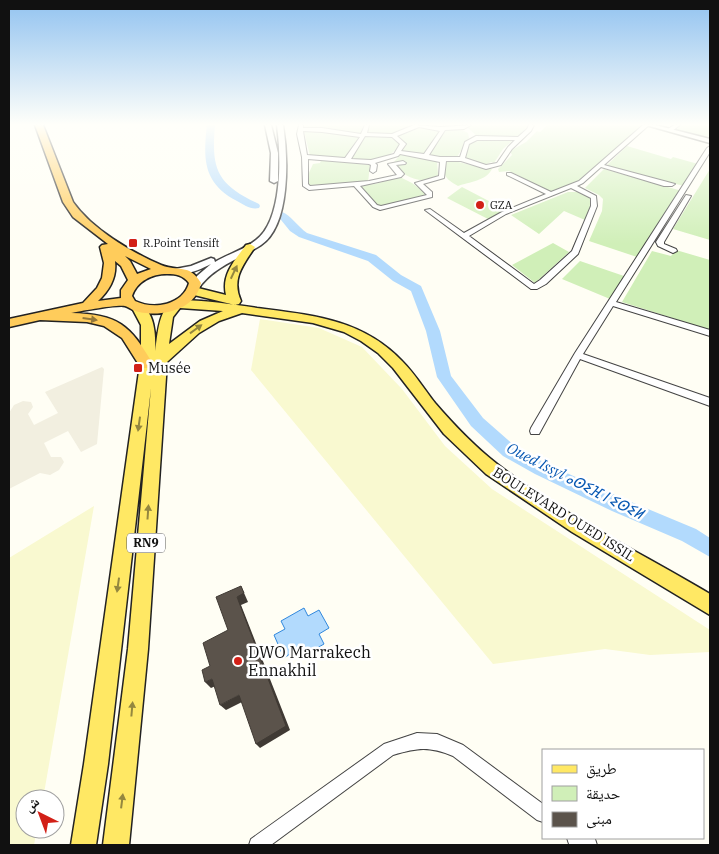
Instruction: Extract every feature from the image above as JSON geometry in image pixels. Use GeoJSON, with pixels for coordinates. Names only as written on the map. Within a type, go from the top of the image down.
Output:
{"type":"FeatureCollection","features":[{"type":"Feature","properties":{"kind":"highway","name":"RN9"},"geometry":{"type":"LineString","coordinates":[[45,165],[61,204],[76,222],[126,264],[132,295]]}},
{"type":"Feature","properties":{"kind":"highway"},"geometry":{"type":"LineString","coordinates":[[54,165],[68,202],[76,214],[127,253],[162,270]]}},
{"type":"Feature","properties":{"kind":"highway"},"geometry":{"type":"LineString","coordinates":[[89,302],[102,290],[110,276],[110,263],[106,247]]}},
{"type":"Feature","properties":{"kind":"highway"},"geometry":{"type":"LineString","coordinates":[[9,323],[132,295],[147,274],[162,270],[178,271],[189,275],[193,279],[194,289]]}},
{"type":"Feature","properties":{"kind":"highway","name":"RN9"},"geometry":{"type":"LineString","coordinates":[[176,305],[186,300],[194,289]]}},
{"type":"Feature","properties":{"kind":"highway"},"geometry":{"type":"LineString","coordinates":[[74,308],[89,302],[132,295],[156,310],[176,305]]}},
{"type":"Feature","properties":{"kind":"highway"},"geometry":{"type":"LineString","coordinates":[[42,316],[83,318],[106,322],[126,334],[153,362]]}},
{"type":"Feature","properties":{"kind":"main road"},"geometry":{"type":"LineString","coordinates":[[153,362],[204,323],[231,312],[240,305],[230,292],[230,278],[250,247]]}},
{"type":"Feature","properties":{"kind":"main road","name":"BOULEVARD OUED ISSIL"},"geometry":{"type":"LineString","coordinates":[[194,289],[240,305]]}},
{"type":"Feature","properties":{"kind":"main road","name":"RN9"},"geometry":{"type":"LineString","coordinates":[[116,845],[138,649],[153,362],[149,330],[143,313],[132,295]]}},
{"type":"Feature","properties":{"kind":"main road","name":"RN9"},"geometry":{"type":"LineString","coordinates":[[83,845],[153,362],[166,317],[176,305]]}},
{"type":"Feature","properties":{"kind":"main road","name":"BOULEVARD OUED ISSIL"},"geometry":{"type":"LineString","coordinates":[[176,305],[240,305],[285,313],[339,326],[368,339],[398,365],[435,413],[454,434],[500,475],[553,510],[710,605]]}},
{"type":"Feature","properties":{"kind":"street"},"geometry":{"type":"LineString","coordinates":[[272,187],[275,165]]}},
{"type":"Feature","properties":{"kind":"street"},"geometry":{"type":"LineString","coordinates":[[194,289],[205,272],[262,240],[277,206],[284,165]]}},
{"type":"Feature","properties":{"kind":"street"},"geometry":{"type":"LineString","coordinates":[[305,165],[307,187],[355,184],[399,176],[401,174],[392,165]]}},
{"type":"Feature","properties":{"kind":"street"},"geometry":{"type":"LineString","coordinates":[[373,171],[374,165]]}},
{"type":"Feature","properties":{"kind":"street"},"geometry":{"type":"LineString","coordinates":[[355,184],[375,206],[380,208],[431,195],[418,183],[442,177],[443,165]]}},
{"type":"Feature","properties":{"kind":"street"},"geometry":{"type":"LineString","coordinates":[[478,165],[497,165]]}},
{"type":"Feature","properties":{"kind":"street"},"geometry":{"type":"LineString","coordinates":[[464,236],[504,214],[581,182],[599,165],[664,184],[672,184]]}},
{"type":"Feature","properties":{"kind":"street"},"geometry":{"type":"LineString","coordinates":[[535,431],[578,355],[699,165]]}},
{"type":"Feature","properties":{"kind":"street"},"geometry":{"type":"LineString","coordinates":[[673,251],[660,245],[660,242],[706,165]]}},
{"type":"Feature","properties":{"kind":"street"},"geometry":{"type":"LineString","coordinates":[[509,174],[551,194]]}},
{"type":"Feature","properties":{"kind":"street"},"geometry":{"type":"LineString","coordinates":[[428,210],[502,266],[534,287],[544,282],[571,257],[594,206],[594,197],[572,186]]}},
{"type":"Feature","properties":{"kind":"street"},"geometry":{"type":"LineString","coordinates":[[178,271],[198,267],[260,234],[267,227],[267,211]]}},
{"type":"Feature","properties":{"kind":"street"},"geometry":{"type":"LineString","coordinates":[[612,303],[710,333]]}},
{"type":"Feature","properties":{"kind":"street"},"geometry":{"type":"LineString","coordinates":[[578,355],[710,402]]}},
{"type":"Feature","properties":{"kind":"street"},"geometry":{"type":"LineString","coordinates":[[257,845],[389,749],[416,741],[438,742],[458,750],[542,813]]}},
{"type":"Feature","properties":{"kind":"street"},"geometry":{"type":"LineString","coordinates":[[577,839],[589,845]]}},
{"type":"Feature","properties":{"kind":"green space"},"geometry":{"type":"Polygon","coordinates":[[[313,165],[370,165],[368,183],[308,185],[308,175],[313,165]]]}},
{"type":"Feature","properties":{"kind":"green space"},"geometry":{"type":"Polygon","coordinates":[[[393,165],[437,165],[438,175],[426,180],[420,180],[402,172],[393,165]]]}},
{"type":"Feature","properties":{"kind":"green space"},"geometry":{"type":"Polygon","coordinates":[[[443,165],[469,165],[492,169],[482,179],[458,186],[450,181],[443,165]]]}},
{"type":"Feature","properties":{"kind":"green space"},"geometry":{"type":"Polygon","coordinates":[[[502,165],[597,165],[578,181],[551,192],[509,171],[499,172],[498,169],[502,165]]]}},
{"type":"Feature","properties":{"kind":"green space"},"geometry":{"type":"Polygon","coordinates":[[[607,165],[697,165],[684,186],[606,166],[607,165]]]}},
{"type":"Feature","properties":{"kind":"green space"},"geometry":{"type":"Polygon","coordinates":[[[604,169],[682,191],[637,257],[589,241],[602,211],[603,199],[585,188],[604,169]]]}},
{"type":"Feature","properties":{"kind":"green space"},"geometry":{"type":"Polygon","coordinates":[[[710,169],[710,240],[673,229],[710,169]]]}},
{"type":"Feature","properties":{"kind":"green space"},"geometry":{"type":"Polygon","coordinates":[[[400,177],[428,195],[381,206],[376,204],[358,186],[375,184],[400,177]]]}},
{"type":"Feature","properties":{"kind":"green space"},"geometry":{"type":"Polygon","coordinates":[[[462,187],[506,210],[488,219],[447,198],[462,187]]]}},
{"type":"Feature","properties":{"kind":"green space"},"geometry":{"type":"Polygon","coordinates":[[[568,192],[578,192],[592,198],[592,203],[585,220],[564,211],[539,234],[511,215],[568,192]]]}},
{"type":"Feature","properties":{"kind":"green space"},"geometry":{"type":"Polygon","coordinates":[[[553,243],[569,252],[535,283],[512,265],[553,243]]]}},
{"type":"Feature","properties":{"kind":"green space"},"geometry":{"type":"Polygon","coordinates":[[[676,250],[710,260],[710,330],[622,302],[652,251],[671,256],[676,250]]]}},
{"type":"Feature","properties":{"kind":"green space"},"geometry":{"type":"Polygon","coordinates":[[[580,261],[624,276],[610,299],[562,279],[580,261]]]}},
{"type":"Feature","properties":{"kind":"green space"},"geometry":{"type":"Polygon","coordinates":[[[260,319],[319,328],[362,347],[402,389],[445,446],[492,489],[710,630],[710,652],[650,655],[605,649],[493,664],[251,370],[260,319]]]}},
{"type":"Feature","properties":{"kind":"green space"},"geometry":{"type":"Polygon","coordinates":[[[94,506],[45,789],[15,789],[15,839],[35,839],[34,845],[9,845],[9,558],[94,506]]]}},
{"type":"Feature","properties":{"kind":"shaded area"},"geometry":{"type":"Polygon","coordinates":[[[102,367],[104,369],[97,444],[81,452],[68,431],[44,443],[51,457],[61,457],[64,462],[59,470],[50,475],[40,473],[9,489],[9,413],[14,405],[23,401],[31,402],[33,407],[28,414],[34,425],[58,413],[45,392],[102,367]]]}},
{"type":"Feature","properties":{"kind":"water"},"geometry":{"type":"Polygon","coordinates":[[[304,608],[308,616],[319,610],[329,628],[319,634],[324,644],[305,655],[301,647],[284,658],[274,635],[285,629],[281,621],[304,608]]]}},
{"type":"Feature","properties":{"kind":"building","name":"DWO Marrakech Ennakhil"},"geometry":{"type":"Polygon","coordinates":[[[241,586],[244,593],[237,597],[286,726],[256,744],[239,695],[220,705],[212,679],[205,682],[202,670],[210,666],[203,643],[228,630],[216,597],[241,586]]]}},
{"type":"Feature","properties":{"kind":"waterway","name":"Oued Issyl ⴰⵙⵉⴼ ⵏ ⵉⵙⵉⵍ"},"geometry":{"type":"LineString","coordinates":[[211,165],[214,176],[220,184],[240,199],[255,206]]}},
{"type":"Feature","properties":{"kind":"waterway","name":"Oued Issyl ⴰⵙⵉⴼ ⵏ ⵉⵙⵉⵍ"},"geometry":{"type":"LineString","coordinates":[[282,215],[294,229],[303,235],[372,258],[397,278],[417,289],[433,331],[444,377],[477,422],[509,451],[541,469],[618,505],[689,535],[710,548]]}},
{"type":"Feature","properties":{"kind":"place","name":"GZA"},"geometry":{"type":"Point","coordinates":[480,205]}},
{"type":"Feature","properties":{"kind":"place","name":"R.Point Tensift"},"geometry":{"type":"Point","coordinates":[133,243]}},
{"type":"Feature","properties":{"kind":"place","name":"Musée"},"geometry":{"type":"Point","coordinates":[138,368]}},
{"type":"Feature","properties":{"kind":"place","name":"DWO Marrakech Ennakhil"},"geometry":{"type":"Point","coordinates":[238,661]}}]}
